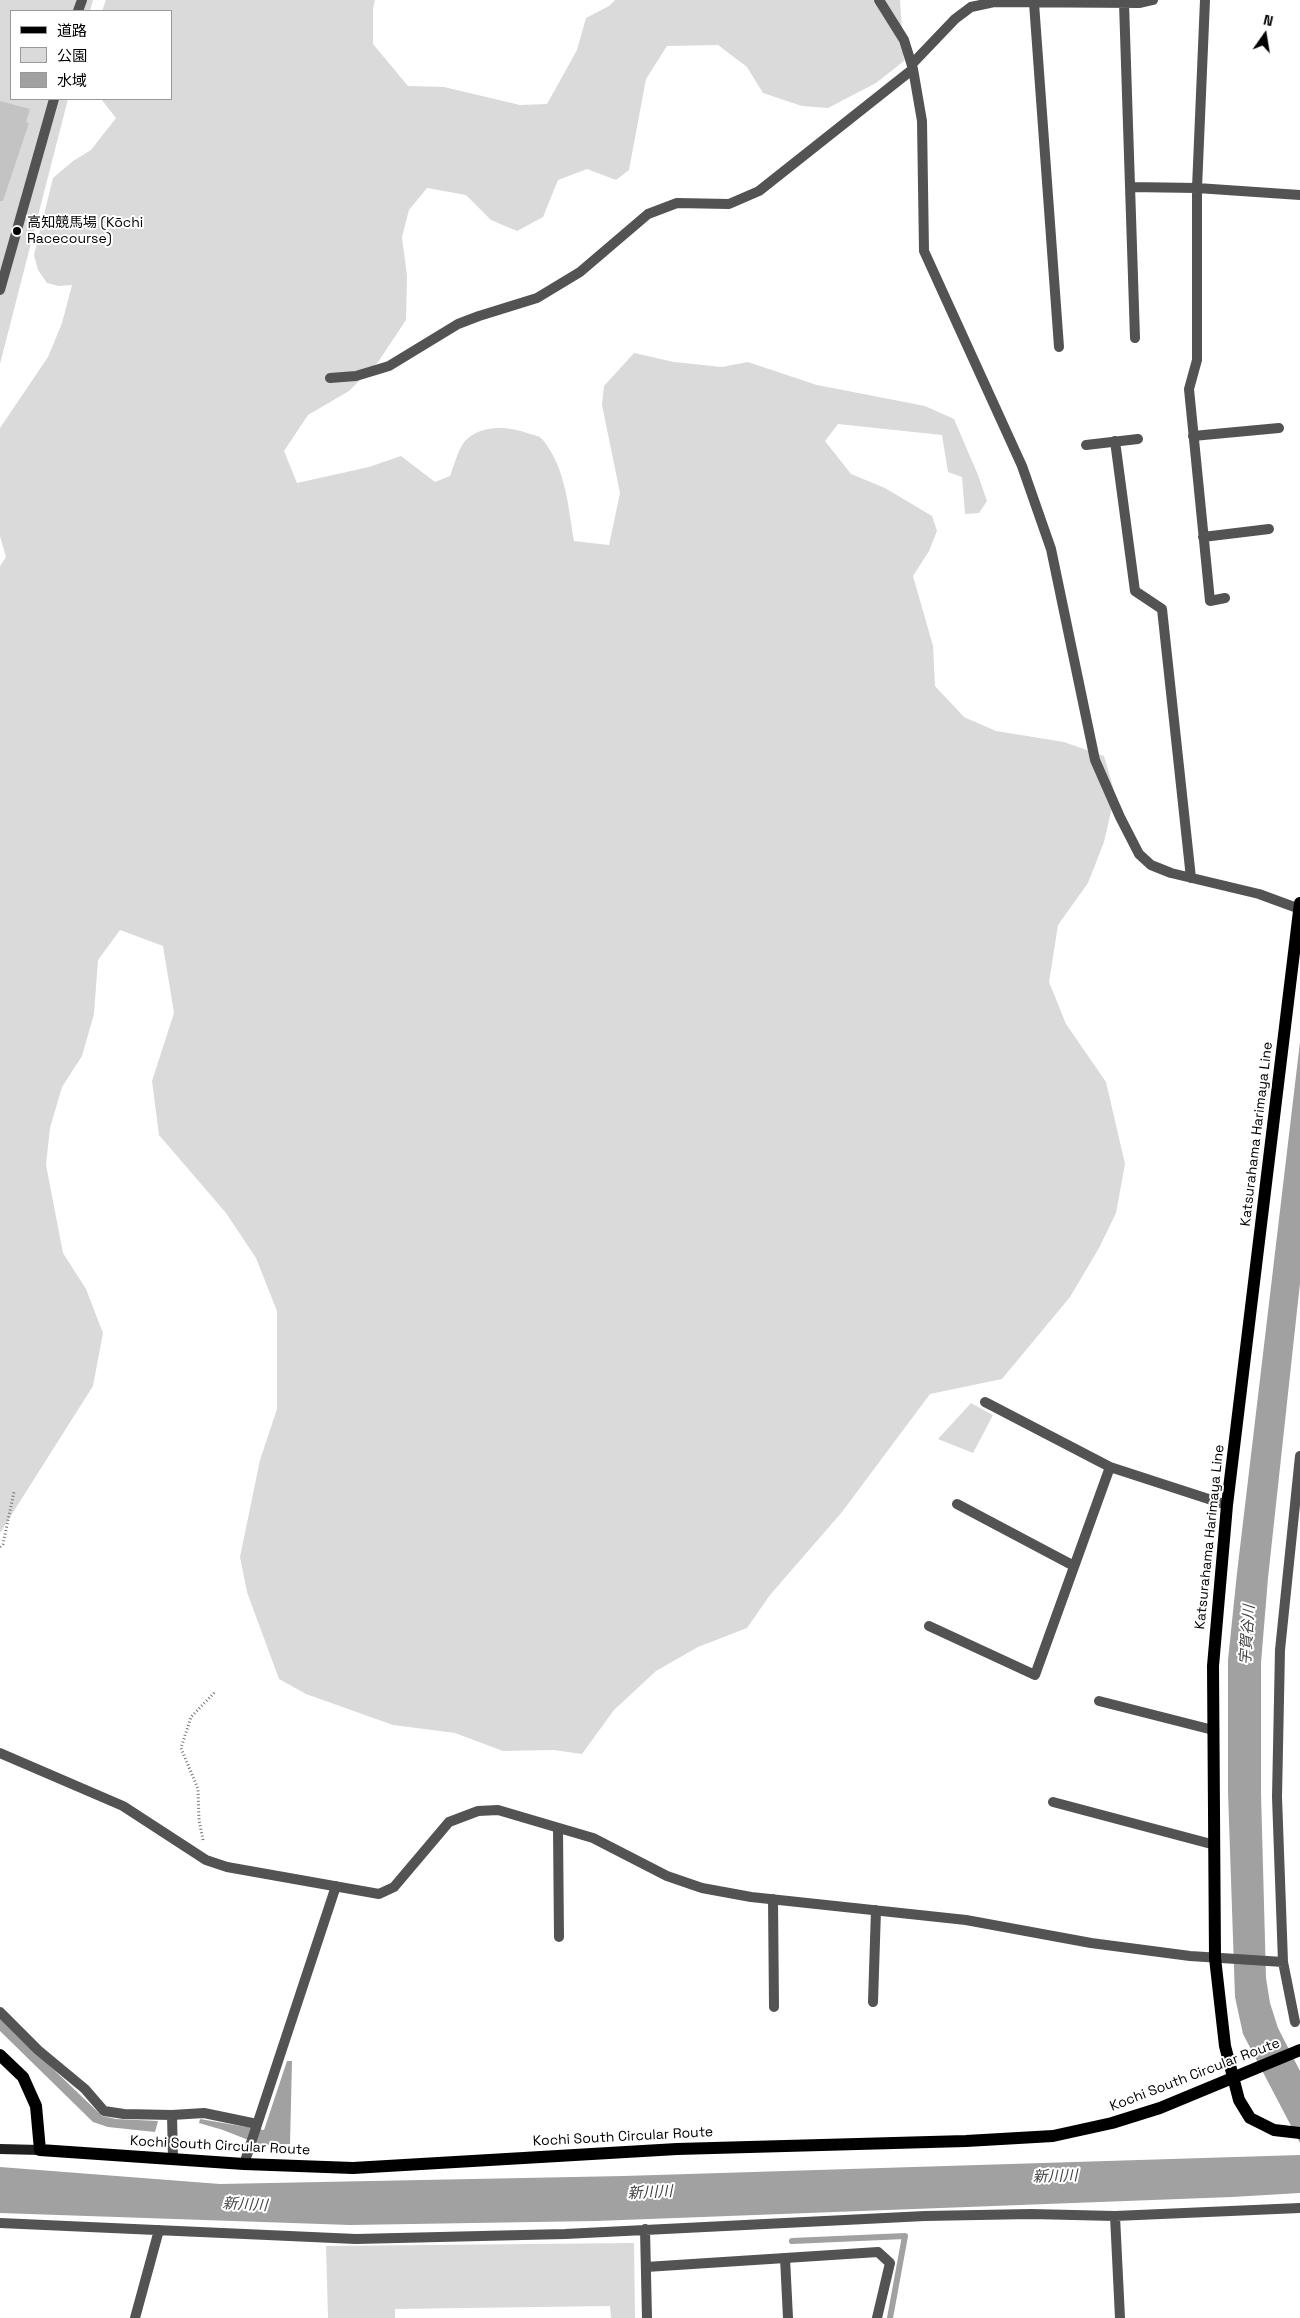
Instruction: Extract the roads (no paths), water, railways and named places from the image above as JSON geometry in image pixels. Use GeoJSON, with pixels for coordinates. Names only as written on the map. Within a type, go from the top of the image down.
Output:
{"type":"FeatureCollection","features":[{"type":"Feature","properties":{"kind":"main road","name":"Katsurahama Harimaya Line"},"geometry":{"type":"LineString","coordinates":[[1297,2134],[1274,2130],[1250,2118],[1239,2100],[1225,2046],[1215,1958],[1213,1666],[1227,1505],[1300,907]]}},
{"type":"Feature","properties":{"kind":"main road","name":"Kochi South Circular Route"},"geometry":{"type":"LineString","coordinates":[[40,2150],[244,2164],[353,2168],[677,2149],[966,2141],[1053,2136],[1112,2124],[1160,2108],[1300,2050]]}},
{"type":"Feature","properties":{"kind":"main road"},"geometry":{"type":"LineString","coordinates":[[0,2055],[23,2077],[36,2106],[40,2150],[0,2149]]}},
{"type":"Feature","properties":{"kind":"street"},"geometry":{"type":"LineString","coordinates":[[879,0],[904,40],[912,66],[922,121],[924,251],[1022,466],[1051,549],[1095,760],[1120,817],[1139,854],[1151,865],[1171,873],[1259,894],[1300,907]]}},
{"type":"Feature","properties":{"kind":"street"},"geometry":{"type":"LineString","coordinates":[[330,378],[356,376],[389,366],[458,324],[537,298],[580,272],[648,214],[677,203],[729,204],[759,191],[912,66],[955,19],[971,7],[994,2],[1140,3],[1153,0]]}},
{"type":"Feature","properties":{"kind":"street"},"geometry":{"type":"LineString","coordinates":[[1205,0],[1197,188],[1197,360],[1188,389],[1210,601],[1224,598]]}},
{"type":"Feature","properties":{"kind":"street"},"geometry":{"type":"LineString","coordinates":[[1034,3],[1059,347]]}},
{"type":"Feature","properties":{"kind":"street"},"geometry":{"type":"LineString","coordinates":[[1124,3],[1135,338]]}},
{"type":"Feature","properties":{"kind":"street"},"geometry":{"type":"LineString","coordinates":[[0,290],[54,100]]}},
{"type":"Feature","properties":{"kind":"street"},"geometry":{"type":"LineString","coordinates":[[1130,187],[1197,188],[1300,195]]}},
{"type":"Feature","properties":{"kind":"street"},"geometry":{"type":"LineString","coordinates":[[1193,436],[1279,428]]}},
{"type":"Feature","properties":{"kind":"street"},"geometry":{"type":"LineString","coordinates":[[1086,445],[1138,439]]}},
{"type":"Feature","properties":{"kind":"street"},"geometry":{"type":"LineString","coordinates":[[1115,441],[1135,591],[1162,609],[1191,878]]}},
{"type":"Feature","properties":{"kind":"street"},"geometry":{"type":"LineString","coordinates":[[1204,537],[1269,530]]}},
{"type":"Feature","properties":{"kind":"street"},"geometry":{"type":"LineString","coordinates":[[985,1402],[1110,1467],[1227,1505]]}},
{"type":"Feature","properties":{"kind":"street"},"geometry":{"type":"LineString","coordinates":[[1295,2022],[1279,1962],[1277,1797],[1280,1650],[1300,1456]]}},
{"type":"Feature","properties":{"kind":"street"},"geometry":{"type":"LineString","coordinates":[[929,1626],[1035,1675],[1110,1467]]}},
{"type":"Feature","properties":{"kind":"street"},"geometry":{"type":"LineString","coordinates":[[957,1504],[1074,1566]]}},
{"type":"Feature","properties":{"kind":"street"},"geometry":{"type":"LineString","coordinates":[[1099,1701],[1213,1730]]}},
{"type":"Feature","properties":{"kind":"street"},"geometry":{"type":"LineString","coordinates":[[0,1753],[123,1806],[206,1860],[227,1867],[378,1894],[394,1887],[448,1822],[478,1811],[498,1810],[593,1838],[667,1876],[702,1888],[750,1897],[966,1920],[1091,1943],[1215,1958],[1279,1962]]}},
{"type":"Feature","properties":{"kind":"street"},"geometry":{"type":"LineString","coordinates":[[1053,1802],[1215,1845]]}},
{"type":"Feature","properties":{"kind":"street"},"geometry":{"type":"LineString","coordinates":[[558,1829],[559,1937]]}},
{"type":"Feature","properties":{"kind":"street"},"geometry":{"type":"LineString","coordinates":[[244,2164],[336,1886]]}},
{"type":"Feature","properties":{"kind":"street"},"geometry":{"type":"LineString","coordinates":[[772,1899],[774,2007]]}},
{"type":"Feature","properties":{"kind":"street"},"geometry":{"type":"LineString","coordinates":[[873,2002],[876,1910]]}},
{"type":"Feature","properties":{"kind":"street"},"geometry":{"type":"LineString","coordinates":[[0,2012],[38,2050],[85,2089],[104,2111],[172,2115],[204,2113],[257,2125]]}},
{"type":"Feature","properties":{"kind":"street"},"geometry":{"type":"LineString","coordinates":[[172,2115],[172,2159]]}},
{"type":"Feature","properties":{"kind":"street"},"geometry":{"type":"LineString","coordinates":[[0,2223],[356,2239],[565,2234],[925,2216],[1031,2214],[1116,2216],[1300,2208]]}},
{"type":"Feature","properties":{"kind":"street"},"geometry":{"type":"LineString","coordinates":[[1116,2216],[1120,2318]]}},
{"type":"Feature","properties":{"kind":"street"},"geometry":{"type":"LineString","coordinates":[[646,2229],[647,2318]]}},
{"type":"Feature","properties":{"kind":"street"},"geometry":{"type":"LineString","coordinates":[[135,2318],[159,2230]]}},
{"type":"Feature","properties":{"kind":"street"},"geometry":{"type":"LineString","coordinates":[[646,2267],[878,2252],[890,2263],[877,2318]]}},
{"type":"Feature","properties":{"kind":"street"},"geometry":{"type":"LineString","coordinates":[[785,2258],[788,2318]]}},
{"type":"Feature","properties":{"kind":"water","name":"宇賀谷川"},"geometry":{"type":"Polygon","coordinates":[[[1300,1042],[1300,1283],[1268,1578],[1261,1663],[1261,1793],[1266,1978],[1270,2003],[1278,2028],[1300,2071],[1300,2143],[1243,2034],[1235,1997],[1228,1792],[1228,1660],[1300,1042]]]}},
{"type":"Feature","properties":{"kind":"water"},"geometry":{"type":"Polygon","coordinates":[[[0,2018],[102,2116],[116,2119],[158,2121],[155,2132],[108,2127],[93,2122],[0,2031],[0,2018]]]}},
{"type":"Feature","properties":{"kind":"water"},"geometry":{"type":"Polygon","coordinates":[[[287,2061],[292,2061],[290,2144],[261,2145],[199,2123],[200,2119],[264,2130],[287,2061]]]}},
{"type":"Feature","properties":{"kind":"water","name":"新川川"},"geometry":{"type":"Polygon","coordinates":[[[1300,2155],[1300,2193],[1232,2197],[596,2221],[350,2225],[0,2213],[0,2167],[220,2184],[624,2176],[1300,2155]]]}},
{"type":"Feature","properties":{"kind":"waterway"},"geometry":{"type":"LineString","coordinates":[[792,2241],[905,2236],[890,2318]]}},
{"type":"Feature","properties":{"kind":"place","name":"高知競馬場 (Kōchi Racecourse)"},"geometry":{"type":"Point","coordinates":[17,231]}}]}
